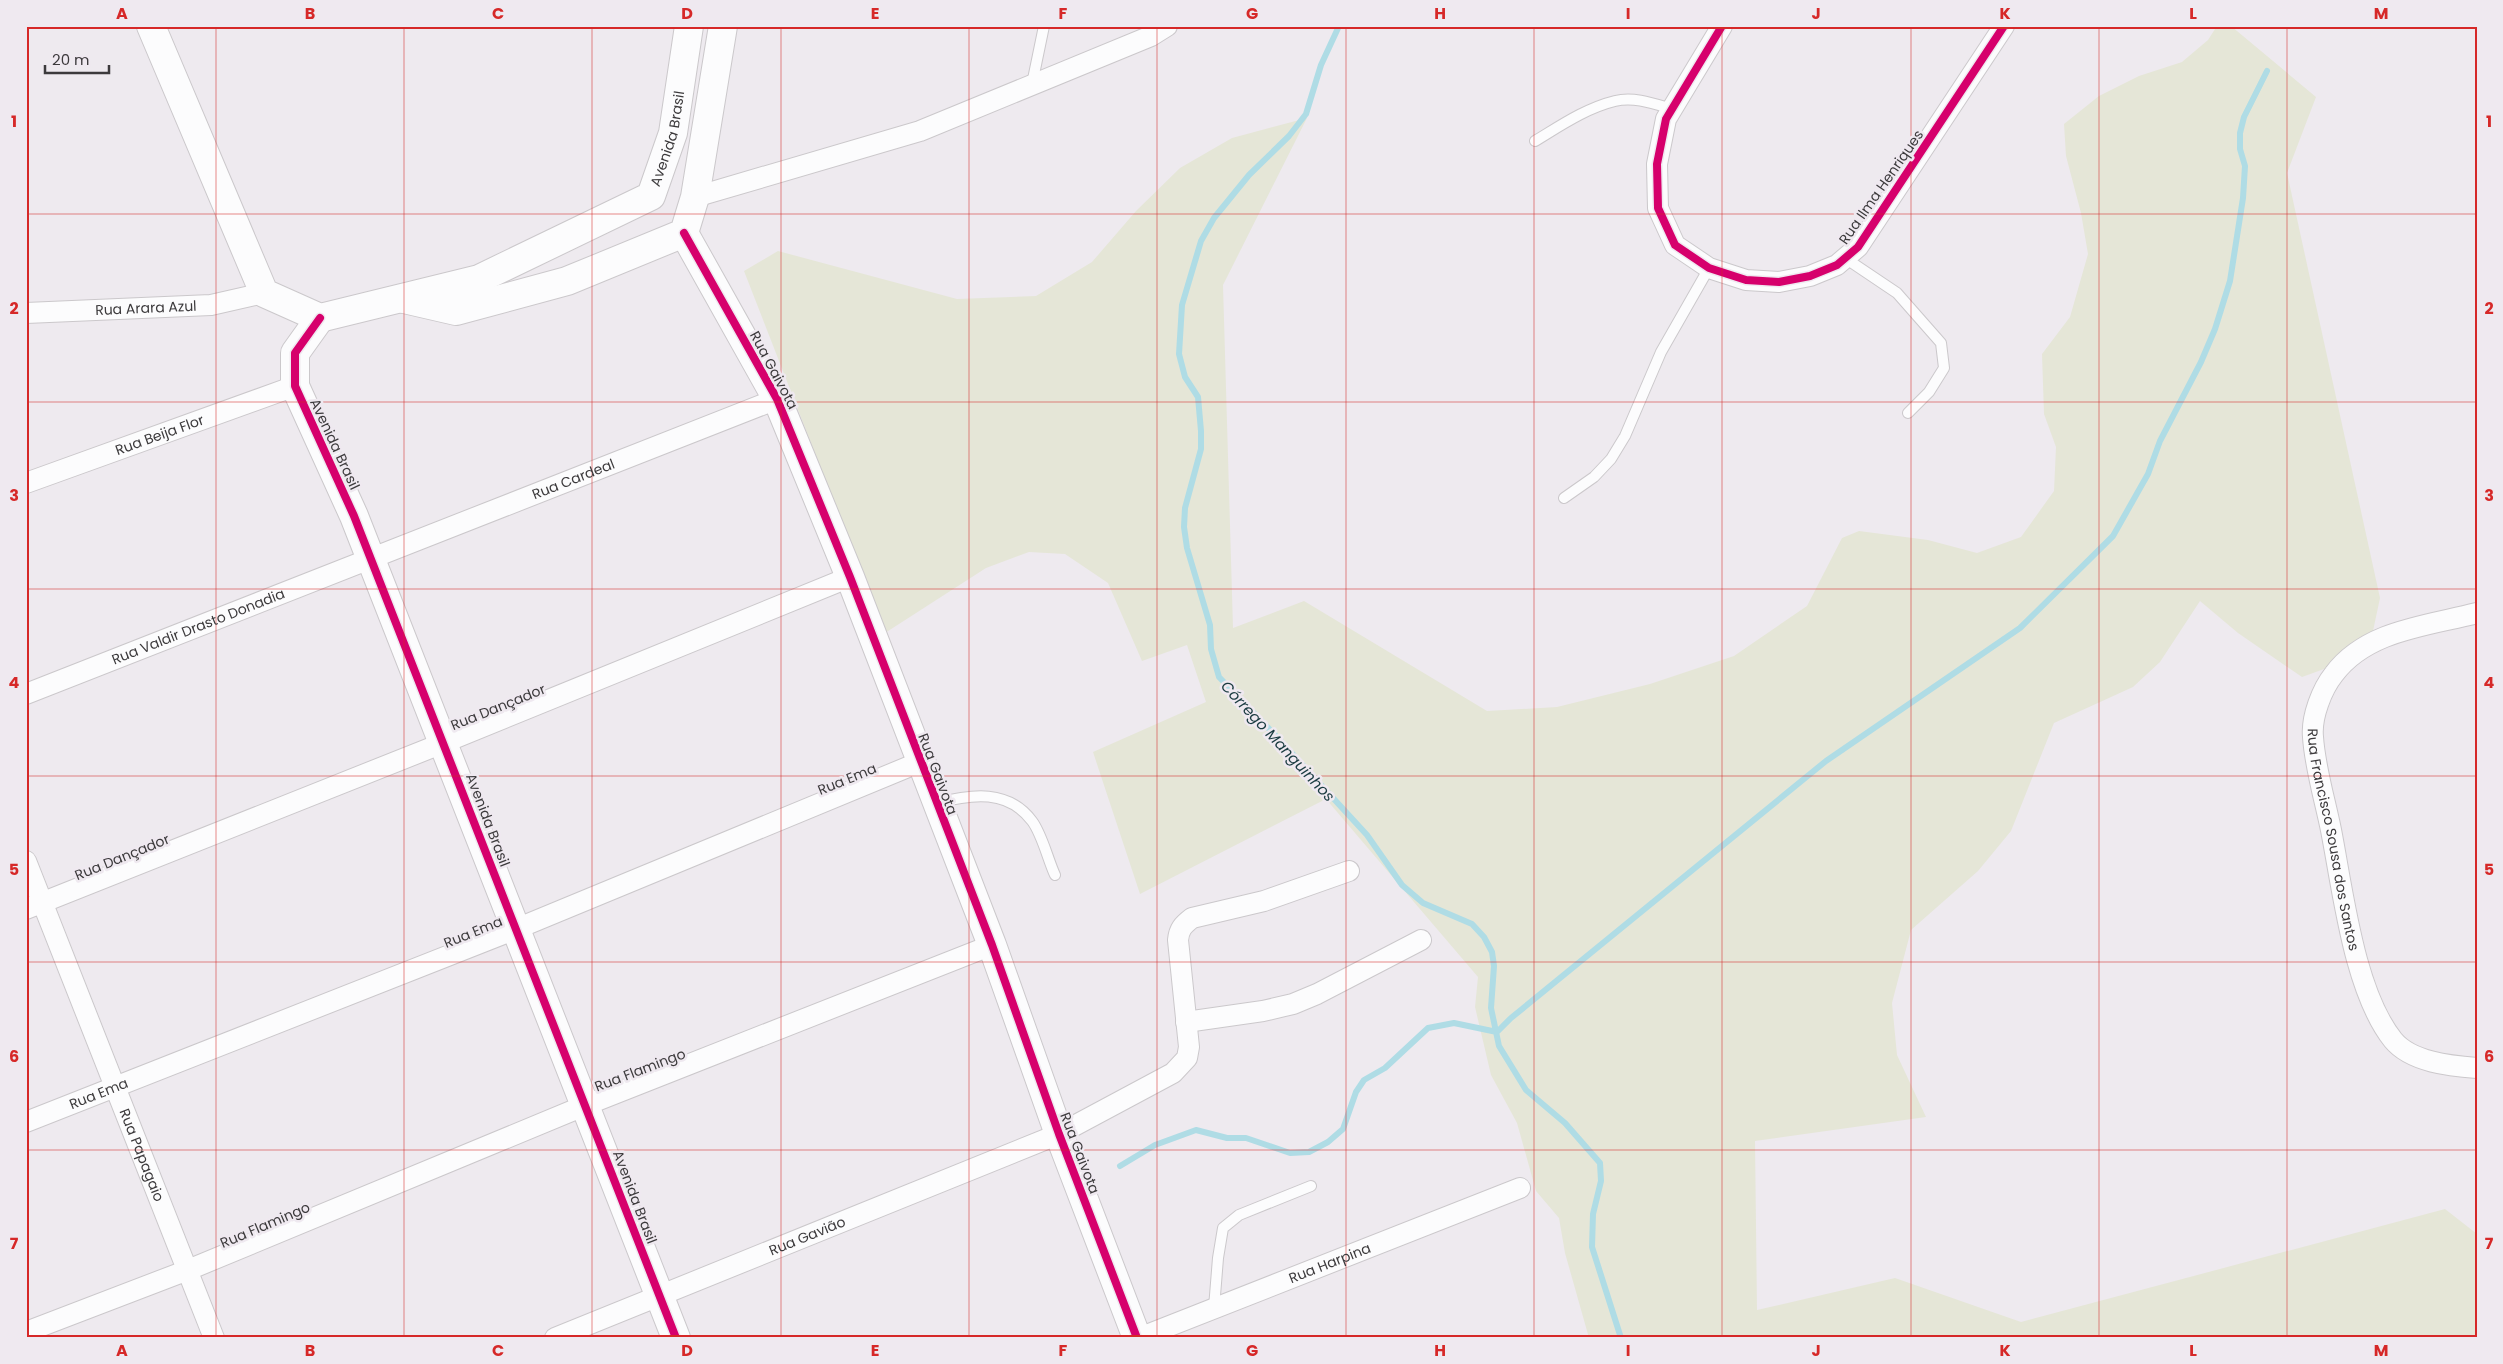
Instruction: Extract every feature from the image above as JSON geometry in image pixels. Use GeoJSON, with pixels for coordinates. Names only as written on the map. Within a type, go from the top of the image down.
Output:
{"type":"FeatureCollection","features":[{"type":"Feature","properties":{"kind":"street"},"geometry":{"type":"LineString","coordinates":[[151,26],[264,293],[320,318]]}},
{"type":"Feature","properties":{"kind":"street","name":"Avenida Brasil"},"geometry":{"type":"LineString","coordinates":[[676,1338],[354,516],[295,386],[295,353],[320,318],[479,279],[651,196],[673,132],[689,26]]}},
{"type":"Feature","properties":{"kind":"street"},"geometry":{"type":"LineString","coordinates":[[400,298],[456,311],[567,281],[684,233],[695,197],[723,26]]}},
{"type":"Feature","properties":{"kind":"street"},"geometry":{"type":"LineString","coordinates":[[695,197],[920,130],[1150,36],[1167,26]]}},
{"type":"Feature","properties":{"kind":"street","name":"Rua Ilma Henriques"},"geometry":{"type":"LineString","coordinates":[[1722,26],[1666,119],[1657,164],[1658,208],[1676,245],[1709,268],[1746,280],[1779,282],[1810,276],[1837,265],[1858,246],[2004,26]]}},
{"type":"Feature","properties":{"kind":"street","name":"Rua Gaivota"},"geometry":{"type":"LineString","coordinates":[[684,233],[777,399],[850,576],[936,804],[992,945],[1060,1134],[1138,1338]]}},
{"type":"Feature","properties":{"kind":"street","name":"Rua Arara Azul"},"geometry":{"type":"LineString","coordinates":[[26,313],[211,305],[264,293]]}},
{"type":"Feature","properties":{"kind":"street","name":"Rua Beija Flor"},"geometry":{"type":"LineString","coordinates":[[26,483],[295,386]]}},
{"type":"Feature","properties":{"kind":"street","name":"Rua Cardeal"},"geometry":{"type":"LineString","coordinates":[[370,559],[777,399]]}},
{"type":"Feature","properties":{"kind":"street","name":"Rua Valdir Drasto Donadia"},"geometry":{"type":"LineString","coordinates":[[26,694],[370,559]]}},
{"type":"Feature","properties":{"kind":"street","name":"Rua Dançador"},"geometry":{"type":"LineString","coordinates":[[34,906],[443,743],[850,576]]}},
{"type":"Feature","properties":{"kind":"street","name":"Rua Francisco Sousa dos Santos"},"geometry":{"type":"LineString","coordinates":[[2477,613],[2378,638],[2352,654],[2334,673],[2320,695],[2312,736],[2355,952],[2370,998],[2393,1040],[2414,1054],[2444,1066],[2477,1068]]}},
{"type":"Feature","properties":{"kind":"street","name":"Rua Ema"},"geometry":{"type":"LineString","coordinates":[[26,1122],[516,928],[920,762]]}},
{"type":"Feature","properties":{"kind":"street","name":"Rua Papagaio"},"geometry":{"type":"LineString","coordinates":[[26,861],[34,906],[116,1086],[214,1338]]}},
{"type":"Feature","properties":{"kind":"street","name":"Rua Gavião"},"geometry":{"type":"LineString","coordinates":[[555,1338],[1060,1134],[1180,1068],[1187,1058],[1189,1047],[1178,940],[1179,931],[1185,923],[1192,918],[1264,900],[1350,871]]}},
{"type":"Feature","properties":{"kind":"street"},"geometry":{"type":"LineString","coordinates":[[1186,1022],[1263,1011],[1292,1004],[1317,994],[1421,940]]}},
{"type":"Feature","properties":{"kind":"street","name":"Rua Flamingo"},"geometry":{"type":"LineString","coordinates":[[26,1332],[188,1270],[586,1105],[992,945]]}},
{"type":"Feature","properties":{"kind":"street","name":"Rua Harpina"},"geometry":{"type":"LineString","coordinates":[[1138,1338],[1520,1188]]}},
{"type":"Feature","properties":{"kind":"lane"},"geometry":{"type":"LineString","coordinates":[[1032,84],[1044,26]]}},
{"type":"Feature","properties":{"kind":"lane"},"geometry":{"type":"LineString","coordinates":[[1535,141],[1575,117],[1616,100],[1642,101],[1672,109]]}},
{"type":"Feature","properties":{"kind":"lane"},"geometry":{"type":"LineString","coordinates":[[1845,258],[1897,293],[1941,343],[1944,368],[1929,392],[1908,413]]}},
{"type":"Feature","properties":{"kind":"lane"},"geometry":{"type":"LineString","coordinates":[[1564,498],[1594,476],[1611,459],[1625,436],[1661,352],[1709,268]]}},
{"type":"Feature","properties":{"kind":"lane"},"geometry":{"type":"LineString","coordinates":[[936,804],[957,798],[987,796],[1008,799],[1032,822],[1055,875]]}},
{"type":"Feature","properties":{"kind":"lane"},"geometry":{"type":"LineString","coordinates":[[1214,1308],[1218,1258],[1223,1228],[1239,1215],[1311,1186]]}},
{"type":"Feature","properties":{"kind":"shaded area"},"geometry":{"type":"Polygon","coordinates":[[[2217,26],[2231,26],[2316,97],[2287,173],[2380,598],[2373,631],[2335,665],[2302,677],[2238,633],[2200,601],[2160,662],[2133,687],[2054,723],[2011,831],[1978,871],[1911,930],[1892,1003],[1897,1055],[1926,1117],[1755,1141],[1757,1310],[1895,1278],[2021,1322],[2445,1209],[2477,1234],[2477,1338],[1589,1338],[1565,1253],[1559,1218],[1536,1191],[1517,1123],[1491,1075],[1475,1007],[1478,977],[1326,799],[1140,894],[1093,752],[1206,702],[1187,645],[1142,661],[1108,583],[1065,554],[1029,552],[986,568],[885,633],[744,271],[778,251],[957,299],[1036,296],[1092,262],[1136,211],[1180,168],[1232,138],[1307,118],[1223,285],[1233,628],[1304,601],[1487,711],[1557,707],[1650,684],[1734,656],[1807,606],[1842,538],[1859,531],[1928,540],[1977,553],[2021,537],[2054,491],[2056,447],[2044,414],[2042,354],[2070,317],[2088,254],[2081,213],[2066,156],[2064,124],[2099,96],[2139,76],[2182,62],[2208,40],[2217,26]]]}},
{"type":"Feature","properties":{"kind":"waterway","name":"Córrego Manguinhos"},"geometry":{"type":"LineString","coordinates":[[1339,26],[1321,65],[1306,114],[1289,136],[1249,175],[1214,218],[1201,241],[1182,305],[1179,354],[1185,377],[1198,397],[1201,431],[1201,449],[1185,508],[1184,527],[1187,548],[1210,625],[1211,649],[1219,677],[1367,835],[1402,885],[1423,903],[1472,924],[1484,937],[1492,952],[1494,966],[1491,1008],[1499,1046],[1526,1090],[1565,1123],[1600,1163],[1601,1181],[1593,1214],[1592,1247],[1621,1338]]}},
{"type":"Feature","properties":{"kind":"waterway"},"geometry":{"type":"LineString","coordinates":[[1497,1032],[1511,1018],[1826,761],[2020,628],[2113,536],[2148,474],[2160,441],[2201,362],[2215,329],[2230,281],[2243,198],[2245,166],[2240,149],[2240,133],[2244,117],[2267,71]]}},
{"type":"Feature","properties":{"kind":"waterway"},"geometry":{"type":"LineString","coordinates":[[1120,1166],[1155,1145],[1196,1130],[1227,1138],[1246,1138],[1290,1153],[1309,1152],[1328,1142],[1343,1129],[1356,1092],[1364,1080],[1385,1068],[1428,1028],[1454,1023],[1497,1032]]}},
{"type":"Feature","properties":{"kind":"cycle path"},"geometry":{"type":"LineString","coordinates":[[1722,26],[1666,119],[1657,164],[1658,208],[1675,245],[1709,268],[1746,280],[1779,282],[1810,276],[1837,265],[1858,247],[2004,26]]}},
{"type":"Feature","properties":{"kind":"cycle path"},"geometry":{"type":"LineString","coordinates":[[684,233],[777,399],[850,577],[992,945],[1059,1134],[1137,1338]]}},
{"type":"Feature","properties":{"kind":"cycle path"},"geometry":{"type":"LineString","coordinates":[[320,318],[295,353],[295,386],[354,516],[676,1338]]}}]}
